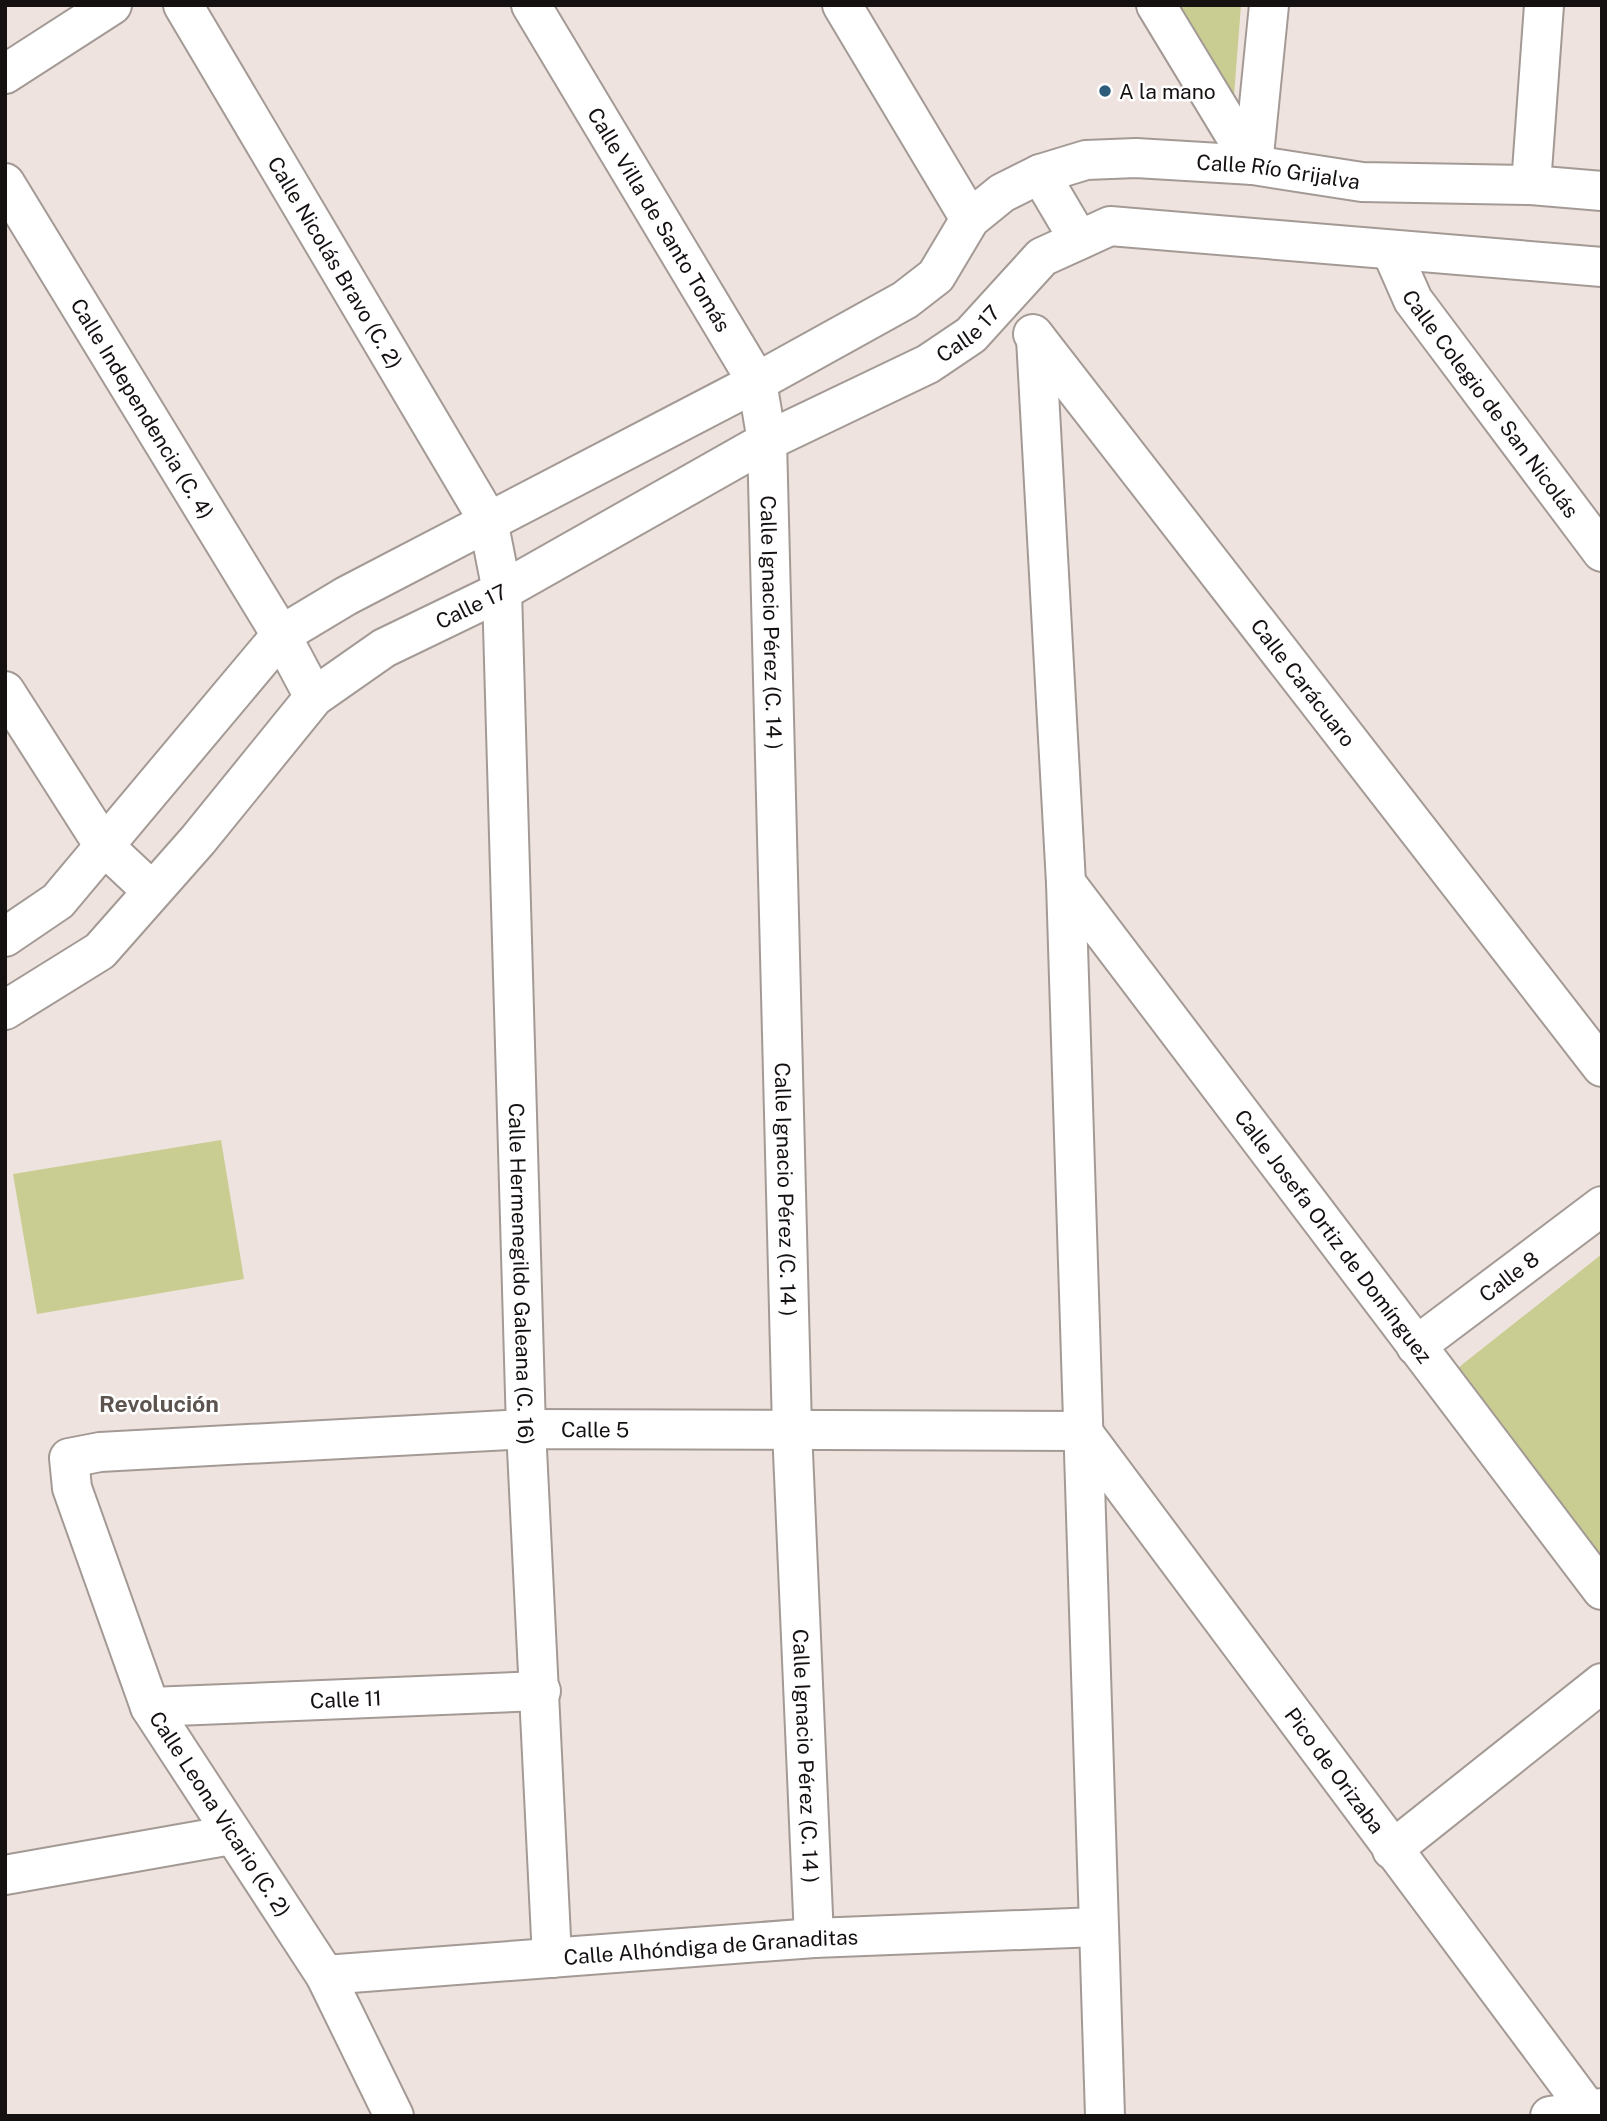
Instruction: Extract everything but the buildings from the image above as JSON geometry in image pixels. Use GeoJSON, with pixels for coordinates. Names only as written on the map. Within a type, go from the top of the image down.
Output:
{"type":"FeatureCollection","features":[{"type":"Feature","properties":{"kind":"street"},"geometry":{"type":"LineString","coordinates":[[5,74],[112,5]]}},
{"type":"Feature","properties":{"kind":"street","name":"Calle Nicolás Bravo (C. 2)"},"geometry":{"type":"LineString","coordinates":[[183,5],[488,520],[502,591]]}},
{"type":"Feature","properties":{"kind":"street","name":"Calle Villa de Santo Tomás"},"geometry":{"type":"LineString","coordinates":[[531,5],[757,382],[767,441]]}},
{"type":"Feature","properties":{"kind":"street"},"geometry":{"type":"LineString","coordinates":[[5,937],[58,901],[281,635],[346,596],[488,520],[757,382],[905,300],[936,276],[970,219],[842,5]]}},
{"type":"Feature","properties":{"kind":"street"},"geometry":{"type":"LineString","coordinates":[[1156,5],[1253,165]]}},
{"type":"Feature","properties":{"kind":"street"},"geometry":{"type":"LineString","coordinates":[[1253,165],[1269,5]]}},
{"type":"Feature","properties":{"kind":"street"},"geometry":{"type":"LineString","coordinates":[[1531,185],[1545,5]]}},
{"type":"Feature","properties":{"kind":"street","name":"Calle Río Grijalva"},"geometry":{"type":"LineString","coordinates":[[970,219],[1002,193],[1040,174],[1086,160],[1123,159],[1253,165],[1362,182],[1531,185],[1602,191]]}},
{"type":"Feature","properties":{"kind":"street"},"geometry":{"type":"LineString","coordinates":[[1040,174],[1079,240]]}},
{"type":"Feature","properties":{"kind":"street","name":"Calle Independencia (C. 4)"},"geometry":{"type":"LineString","coordinates":[[5,183],[281,635],[314,697]]}},
{"type":"Feature","properties":{"kind":"street"},"geometry":{"type":"LineString","coordinates":[[1009,293],[1042,257],[1110,226],[1602,267]]}},
{"type":"Feature","properties":{"kind":"street","name":"Calle Colegio de San Nicolás"},"geometry":{"type":"LineString","coordinates":[[1391,250],[1413,300],[1602,552]]}},
{"type":"Feature","properties":{"kind":"street","name":"Calle Carácuaro"},"geometry":{"type":"LineString","coordinates":[[1009,293],[1036,338],[1602,1068]]}},
{"type":"Feature","properties":{"kind":"street","name":"Calle 17"},"geometry":{"type":"LineString","coordinates":[[5,1010],[100,951],[314,697],[384,648],[502,591],[767,441],[928,364],[971,335],[1009,293]]}},
{"type":"Feature","properties":{"kind":"street"},"geometry":{"type":"LineString","coordinates":[[1036,338],[1066,883],[1105,2116]]}},
{"type":"Feature","properties":{"kind":"street","name":"Calle Ignacio Pérez (C. 14 )"},"geometry":{"type":"LineString","coordinates":[[767,441],[792,1429],[814,1938]]}},
{"type":"Feature","properties":{"kind":"street","name":"Calle Hermenegildo Galeana (C. 16)"},"geometry":{"type":"LineString","coordinates":[[502,591],[526,1430],[541,1691],[552,1958]]}},
{"type":"Feature","properties":{"kind":"street"},"geometry":{"type":"LineString","coordinates":[[5,691],[104,846],[152,891]]}},
{"type":"Feature","properties":{"kind":"street","name":"Calle Josefa Ortiz de Domínguez"},"geometry":{"type":"LineString","coordinates":[[1066,883],[1602,1590]]}},
{"type":"Feature","properties":{"kind":"street","name":"Calle 8"},"geometry":{"type":"LineString","coordinates":[[1416,1346],[1602,1206]]}},
{"type":"Feature","properties":{"kind":"street","name":"Calle 5"},"geometry":{"type":"LineString","coordinates":[[69,1458],[100,1452],[526,1430],[1082,1431]]}},
{"type":"Feature","properties":{"kind":"street","name":"Pico de Orizaba"},"geometry":{"type":"LineString","coordinates":[[1082,1431],[1392,1850],[1595,2109]]}},
{"type":"Feature","properties":{"kind":"street","name":"Calle Leona Vicario (C. 2)"},"geometry":{"type":"LineString","coordinates":[[69,1458],[72,1488],[150,1707],[231,1835],[325,1975],[394,2116]]}},
{"type":"Feature","properties":{"kind":"street"},"geometry":{"type":"LineString","coordinates":[[1392,1850],[1602,1683]]}},
{"type":"Feature","properties":{"kind":"street","name":"Calle 11"},"geometry":{"type":"LineString","coordinates":[[150,1707],[541,1691]]}},
{"type":"Feature","properties":{"kind":"street"},"geometry":{"type":"LineString","coordinates":[[5,1875],[231,1835]]}},
{"type":"Feature","properties":{"kind":"street","name":"Calle Alhóndiga de Granaditas"},"geometry":{"type":"LineString","coordinates":[[325,1975],[814,1938],[1097,1927]]}},
{"type":"Feature","properties":{"kind":"street"},"geometry":{"type":"LineString","coordinates":[[1550,2116],[1595,2109]]}},
{"type":"Feature","properties":{"kind":"green space"},"geometry":{"type":"Polygon","coordinates":[[[1179,5],[1241,5],[1234,96],[1179,5]]]}},
{"type":"Feature","properties":{"kind":"green space"},"geometry":{"type":"Polygon","coordinates":[[[221,1140],[244,1279],[37,1314],[13,1174],[221,1140]]]}},
{"type":"Feature","properties":{"kind":"green space"},"geometry":{"type":"Polygon","coordinates":[[[1602,1254],[1602,1570],[1449,1375],[1602,1254]]]}},
{"type":"Feature","properties":{"kind":"place","name":"A la mano"},"geometry":{"type":"Point","coordinates":[1105,91]}},
{"type":"Feature","properties":{"kind":"district","name":"Revolución"},"geometry":{"type":"Point","coordinates":[159,1403]}}]}
